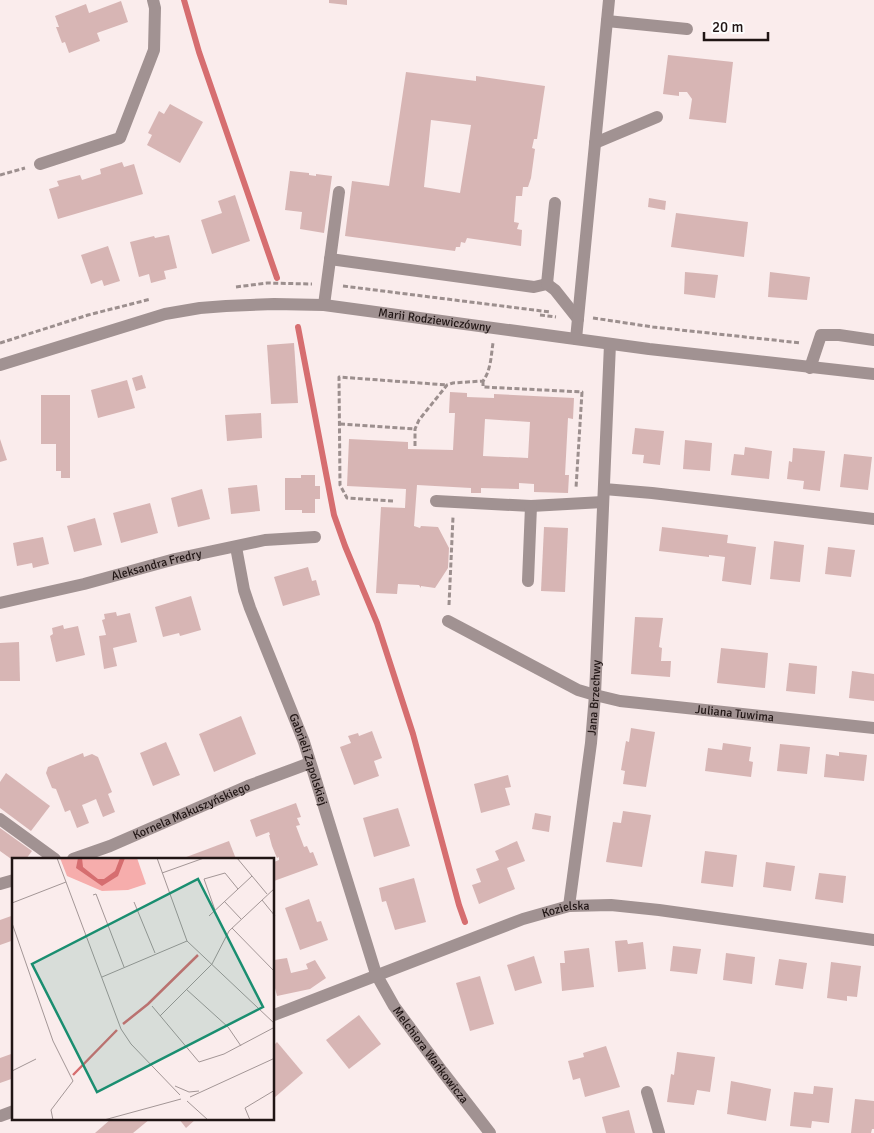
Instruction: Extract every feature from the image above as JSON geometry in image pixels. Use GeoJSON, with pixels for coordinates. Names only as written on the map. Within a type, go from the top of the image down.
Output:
{"type":"FeatureCollection","features":[{"type":"Feature","properties":{"kind":"street"},"geometry":{"type":"LineString","coordinates":[[40,164],[120,138],[154,50],[155,8],[153,0]]}},
{"type":"Feature","properties":{"kind":"street"},"geometry":{"type":"LineString","coordinates":[[576,339],[609,0]]}},
{"type":"Feature","properties":{"kind":"street"},"geometry":{"type":"LineString","coordinates":[[607,21],[687,29]]}},
{"type":"Feature","properties":{"kind":"street"},"geometry":{"type":"LineString","coordinates":[[595,143],[657,117]]}},
{"type":"Feature","properties":{"kind":"street"},"geometry":{"type":"LineString","coordinates":[[324,305],[339,192]]}},
{"type":"Feature","properties":{"kind":"street"},"geometry":{"type":"LineString","coordinates":[[547,284],[555,203]]}},
{"type":"Feature","properties":{"kind":"street"},"geometry":{"type":"LineString","coordinates":[[330,258],[534,287],[547,284],[556,290],[578,319]]}},
{"type":"Feature","properties":{"kind":"street","name":"Marii Rodziewiczówny"},"geometry":{"type":"LineString","coordinates":[[0,365],[165,314],[200,308],[274,304],[324,305],[610,344],[874,374]]}},
{"type":"Feature","properties":{"kind":"street"},"geometry":{"type":"LineString","coordinates":[[810,368],[821,335],[839,335],[874,340]]}},
{"type":"Feature","properties":{"kind":"street","name":"Jana Brzechwy"},"geometry":{"type":"LineString","coordinates":[[569,906],[591,743],[595,695],[610,344]]}},
{"type":"Feature","properties":{"kind":"street"},"geometry":{"type":"LineString","coordinates":[[436,501],[531,506],[575,504],[603,495],[652,493],[874,519]]}},
{"type":"Feature","properties":{"kind":"street"},"geometry":{"type":"LineString","coordinates":[[528,581],[531,506]]}},
{"type":"Feature","properties":{"kind":"street","name":"Aleksandra Fredry"},"geometry":{"type":"LineString","coordinates":[[0,603],[84,584],[175,559],[265,540],[315,538]]}},
{"type":"Feature","properties":{"kind":"street","name":"Gabrieli Zapolskiej"},"geometry":{"type":"LineString","coordinates":[[236,547],[244,590],[304,742],[376,974]]}},
{"type":"Feature","properties":{"kind":"street","name":"Juliana Tuwima"},"geometry":{"type":"LineString","coordinates":[[448,621],[578,690],[595,695],[620,701],[874,728]]}},
{"type":"Feature","properties":{"kind":"street","name":"Kornela Makuszyńskiego"},"geometry":{"type":"LineString","coordinates":[[76,858],[110,846],[248,786],[310,763]]}},
{"type":"Feature","properties":{"kind":"street"},"geometry":{"type":"LineString","coordinates":[[0,819],[54,858]]}},
{"type":"Feature","properties":{"kind":"street","name":"Kozielska"},"geometry":{"type":"LineString","coordinates":[[275,1015],[376,974],[523,919],[569,906],[611,905],[659,910],[874,940]]}},
{"type":"Feature","properties":{"kind":"street","name":"Melchiora Wańkowicza"},"geometry":{"type":"LineString","coordinates":[[376,974],[394,1006],[490,1133]]}},
{"type":"Feature","properties":{"kind":"street"},"geometry":{"type":"LineString","coordinates":[[647,1092],[659,1133]]}},
{"type":"Feature","properties":{"kind":"street"},"geometry":{"type":"LineString","coordinates":[[0,1116],[12,1112]]}},
{"type":"Feature","properties":{"kind":"path"},"geometry":{"type":"LineString","coordinates":[[0,175],[40,164]]}},
{"type":"Feature","properties":{"kind":"path"},"geometry":{"type":"LineString","coordinates":[[494,328],[490,366],[487,376],[483,381],[483,387],[582,392],[575,504]]}},
{"type":"Feature","properties":{"kind":"path"},"geometry":{"type":"LineString","coordinates":[[393,501],[347,498],[340,485],[339,377],[447,385],[483,381]]}},
{"type":"Feature","properties":{"kind":"path"},"geometry":{"type":"LineString","coordinates":[[415,446],[415,428],[419,420],[447,385]]}},
{"type":"Feature","properties":{"kind":"path"},"geometry":{"type":"LineString","coordinates":[[340,424],[415,428]]}},
{"type":"Feature","properties":{"kind":"path"},"geometry":{"type":"LineString","coordinates":[[448,621],[454,502]]}},
{"type":"Feature","properties":{"kind":"building"},"geometry":{"type":"Polygon","coordinates":[[[329,0],[347,0],[347,5],[329,3],[329,0]]]}},
{"type":"Feature","properties":{"kind":"building"},"geometry":{"type":"Polygon","coordinates":[[[121,1],[128,22],[97,33],[100,41],[69,53],[65,42],[62,43],[56,27],[59,27],[55,16],[86,4],[89,13],[121,1]]]}},
{"type":"Feature","properties":{"kind":"building"},"geometry":{"type":"Polygon","coordinates":[[[668,55],[733,62],[726,123],[689,119],[692,99],[687,92],[679,92],[679,96],[663,94],[668,55]]]}},
{"type":"Feature","properties":{"kind":"building"},"geometry":{"type":"Polygon","coordinates":[[[406,72],[476,81],[476,76],[545,86],[537,139],[534,139],[532,148],[535,149],[531,178],[528,187],[523,187],[522,196],[516,196],[514,222],[519,223],[517,229],[522,230],[521,246],[467,238],[465,243],[461,242],[460,247],[456,247],[455,251],[345,236],[352,181],[389,186],[406,72]],[[431,120],[424,187],[460,193],[471,125],[431,120]]]}},
{"type":"Feature","properties":{"kind":"building"},"geometry":{"type":"Polygon","coordinates":[[[170,104],[203,122],[180,163],[147,145],[152,135],[148,133],[159,111],[164,114],[170,104]]]}},
{"type":"Feature","properties":{"kind":"building"},"geometry":{"type":"Polygon","coordinates":[[[122,162],[124,167],[134,164],[143,194],[58,219],[49,189],[59,186],[57,181],[80,175],[82,180],[101,174],[100,169],[122,162]]]}},
{"type":"Feature","properties":{"kind":"building"},"geometry":{"type":"Polygon","coordinates":[[[290,171],[309,173],[309,175],[316,176],[316,174],[332,176],[324,233],[300,229],[302,212],[285,210],[290,171]]]}},
{"type":"Feature","properties":{"kind":"building"},"geometry":{"type":"Polygon","coordinates":[[[235,195],[250,241],[212,254],[201,220],[222,213],[218,201],[235,195]]]}},
{"type":"Feature","properties":{"kind":"building"},"geometry":{"type":"Polygon","coordinates":[[[649,198],[666,201],[665,210],[648,207],[649,198]]]}},
{"type":"Feature","properties":{"kind":"building"},"geometry":{"type":"Polygon","coordinates":[[[676,213],[748,222],[744,257],[671,247],[676,213]]]}},
{"type":"Feature","properties":{"kind":"building"},"geometry":{"type":"Polygon","coordinates":[[[169,235],[177,268],[164,271],[166,279],[151,283],[149,274],[139,277],[130,242],[154,236],[155,238],[169,235]]]}},
{"type":"Feature","properties":{"kind":"building"},"geometry":{"type":"Polygon","coordinates":[[[108,246],[120,281],[104,286],[102,280],[91,284],[81,255],[108,246]]]}},
{"type":"Feature","properties":{"kind":"building"},"geometry":{"type":"Polygon","coordinates":[[[685,272],[718,275],[715,298],[684,294],[685,272]]]}},
{"type":"Feature","properties":{"kind":"building"},"geometry":{"type":"Polygon","coordinates":[[[770,272],[810,277],[807,300],[768,297],[770,272]]]}},
{"type":"Feature","properties":{"kind":"building"},"geometry":{"type":"Polygon","coordinates":[[[294,343],[298,403],[271,404],[267,345],[294,343]]]}},
{"type":"Feature","properties":{"kind":"building"},"geometry":{"type":"Polygon","coordinates":[[[142,375],[146,388],[136,391],[132,378],[142,375]]]}},
{"type":"Feature","properties":{"kind":"building"},"geometry":{"type":"Polygon","coordinates":[[[127,380],[135,408],[98,418],[91,390],[127,380]]]}},
{"type":"Feature","properties":{"kind":"building"},"geometry":{"type":"Polygon","coordinates":[[[450,392],[467,393],[467,397],[494,398],[494,394],[574,398],[573,419],[568,418],[565,475],[569,475],[568,493],[534,492],[534,484],[519,483],[519,489],[481,488],[481,493],[471,493],[471,488],[417,485],[414,526],[420,528],[421,526],[438,527],[449,548],[448,568],[435,588],[421,586],[421,588],[419,585],[398,584],[397,594],[376,593],[381,507],[405,508],[406,489],[347,486],[349,439],[408,442],[408,449],[453,450],[455,413],[449,413],[450,392]],[[485,419],[483,456],[528,458],[530,422],[485,419]]]}},
{"type":"Feature","properties":{"kind":"building"},"geometry":{"type":"Polygon","coordinates":[[[41,395],[70,395],[70,478],[61,478],[61,471],[56,471],[56,444],[41,444],[41,395]]]}},
{"type":"Feature","properties":{"kind":"building"},"geometry":{"type":"Polygon","coordinates":[[[261,413],[262,438],[227,441],[225,415],[261,413]]]}},
{"type":"Feature","properties":{"kind":"building"},"geometry":{"type":"Polygon","coordinates":[[[635,428],[664,431],[660,465],[643,463],[644,455],[632,454],[635,428]]]}},
{"type":"Feature","properties":{"kind":"building"},"geometry":{"type":"Polygon","coordinates":[[[0,439],[7,460],[0,462],[0,439]]]}},
{"type":"Feature","properties":{"kind":"building"},"geometry":{"type":"Polygon","coordinates":[[[685,440],[712,443],[710,471],[683,469],[685,440]]]}},
{"type":"Feature","properties":{"kind":"building"},"geometry":{"type":"Polygon","coordinates":[[[745,447],[772,451],[769,479],[731,475],[734,454],[744,455],[745,447]]]}},
{"type":"Feature","properties":{"kind":"building"},"geometry":{"type":"Polygon","coordinates":[[[793,448],[825,451],[820,491],[803,489],[804,481],[787,479],[789,461],[792,462],[793,448]]]}},
{"type":"Feature","properties":{"kind":"building"},"geometry":{"type":"Polygon","coordinates":[[[844,454],[872,457],[868,490],[840,487],[844,454]]]}},
{"type":"Feature","properties":{"kind":"building"},"geometry":{"type":"Polygon","coordinates":[[[301,475],[315,475],[315,486],[320,486],[320,499],[315,499],[315,513],[302,513],[302,510],[285,510],[285,478],[301,478],[301,475]]]}},
{"type":"Feature","properties":{"kind":"building"},"geometry":{"type":"Polygon","coordinates":[[[257,485],[260,511],[231,514],[228,488],[257,485]]]}},
{"type":"Feature","properties":{"kind":"building"},"geometry":{"type":"Polygon","coordinates":[[[202,489],[210,519],[178,527],[171,498],[202,489]]]}},
{"type":"Feature","properties":{"kind":"building"},"geometry":{"type":"Polygon","coordinates":[[[150,503],[158,533],[121,543],[113,513],[150,503]]]}},
{"type":"Feature","properties":{"kind":"building"},"geometry":{"type":"Polygon","coordinates":[[[95,518],[102,545],[74,552],[67,526],[95,518]]]}},
{"type":"Feature","properties":{"kind":"building"},"geometry":{"type":"Polygon","coordinates":[[[544,527],[568,528],[565,592],[541,591],[544,527]]]}},
{"type":"Feature","properties":{"kind":"building"},"geometry":{"type":"Polygon","coordinates":[[[662,527],[728,535],[727,543],[756,547],[751,585],[722,581],[725,557],[659,551],[662,527]]]}},
{"type":"Feature","properties":{"kind":"building"},"geometry":{"type":"Polygon","coordinates":[[[43,537],[49,564],[33,568],[32,563],[17,566],[13,543],[43,537]]]}},
{"type":"Feature","properties":{"kind":"building"},"geometry":{"type":"Polygon","coordinates":[[[774,541],[804,545],[800,582],[770,579],[774,541]]]}},
{"type":"Feature","properties":{"kind":"building"},"geometry":{"type":"Polygon","coordinates":[[[828,547],[855,550],[851,577],[825,574],[828,547]]]}},
{"type":"Feature","properties":{"kind":"building"},"geometry":{"type":"Polygon","coordinates":[[[308,567],[312,581],[316,580],[320,595],[283,606],[274,577],[308,567]]]}},
{"type":"Feature","properties":{"kind":"building"},"geometry":{"type":"Polygon","coordinates":[[[191,596],[201,630],[180,636],[179,633],[163,637],[155,607],[191,596]]]}},
{"type":"Feature","properties":{"kind":"building"},"geometry":{"type":"Polygon","coordinates":[[[116,612],[117,616],[130,613],[137,642],[113,648],[117,666],[104,669],[99,636],[106,635],[102,620],[105,619],[104,614],[116,612]]]}},
{"type":"Feature","properties":{"kind":"building"},"geometry":{"type":"Polygon","coordinates":[[[635,617],[663,618],[659,647],[662,648],[661,661],[671,661],[670,677],[631,674],[635,617]]]}},
{"type":"Feature","properties":{"kind":"building"},"geometry":{"type":"Polygon","coordinates":[[[63,625],[64,629],[78,626],[85,655],[56,662],[50,636],[53,634],[52,628],[63,625]]]}},
{"type":"Feature","properties":{"kind":"building"},"geometry":{"type":"Polygon","coordinates":[[[19,642],[20,681],[0,681],[0,643],[19,642]]]}},
{"type":"Feature","properties":{"kind":"building"},"geometry":{"type":"Polygon","coordinates":[[[721,648],[768,653],[765,688],[717,683],[721,648]]]}},
{"type":"Feature","properties":{"kind":"building"},"geometry":{"type":"Polygon","coordinates":[[[789,663],[817,666],[815,694],[786,691],[789,663]]]}},
{"type":"Feature","properties":{"kind":"building"},"geometry":{"type":"Polygon","coordinates":[[[852,671],[874,674],[874,701],[849,698],[852,671]]]}},
{"type":"Feature","properties":{"kind":"building"},"geometry":{"type":"Polygon","coordinates":[[[241,716],[256,754],[214,772],[199,734],[241,716]]]}},
{"type":"Feature","properties":{"kind":"building"},"geometry":{"type":"Polygon","coordinates":[[[631,728],[655,732],[646,787],[623,784],[625,771],[621,770],[626,741],[629,742],[631,728]]]}},
{"type":"Feature","properties":{"kind":"building"},"geometry":{"type":"Polygon","coordinates":[[[372,731],[382,758],[374,761],[379,776],[354,785],[340,747],[351,743],[348,736],[358,733],[359,736],[372,731]]]}},
{"type":"Feature","properties":{"kind":"building"},"geometry":{"type":"Polygon","coordinates":[[[166,742],[180,775],[153,786],[140,753],[166,742]]]}},
{"type":"Feature","properties":{"kind":"building"},"geometry":{"type":"Polygon","coordinates":[[[723,743],[751,747],[749,761],[753,762],[751,777],[705,771],[708,748],[722,750],[723,743]]]}},
{"type":"Feature","properties":{"kind":"building"},"geometry":{"type":"Polygon","coordinates":[[[780,744],[810,747],[807,774],[777,771],[780,744]]]}},
{"type":"Feature","properties":{"kind":"building"},"geometry":{"type":"Polygon","coordinates":[[[839,752],[867,755],[864,781],[824,777],[826,754],[839,756],[839,752]]]}},
{"type":"Feature","properties":{"kind":"building"},"geometry":{"type":"Polygon","coordinates":[[[83,753],[84,757],[92,754],[98,757],[112,792],[108,794],[115,812],[103,817],[96,799],[82,805],[89,823],[77,828],[70,810],[65,812],[56,789],[52,788],[46,773],[48,767],[83,753]]]}},
{"type":"Feature","properties":{"kind":"building"},"geometry":{"type":"Polygon","coordinates":[[[6,773],[50,806],[31,831],[0,808],[0,782],[6,773]]]}},
{"type":"Feature","properties":{"kind":"building"},"geometry":{"type":"Polygon","coordinates":[[[508,775],[511,787],[505,788],[510,805],[481,813],[474,784],[508,775]]]}},
{"type":"Feature","properties":{"kind":"building"},"geometry":{"type":"Polygon","coordinates":[[[296,803],[301,817],[297,818],[300,825],[296,826],[304,847],[307,846],[310,853],[313,852],[318,865],[275,881],[275,862],[279,860],[279,857],[277,858],[272,846],[269,832],[256,837],[250,820],[296,803]]]}},
{"type":"Feature","properties":{"kind":"building"},"geometry":{"type":"Polygon","coordinates":[[[398,808],[410,846],[374,857],[363,818],[398,808]]]}},
{"type":"Feature","properties":{"kind":"building"},"geometry":{"type":"Polygon","coordinates":[[[623,811],[651,815],[642,867],[606,862],[613,822],[621,823],[623,811]]]}},
{"type":"Feature","properties":{"kind":"building"},"geometry":{"type":"Polygon","coordinates":[[[535,813],[551,816],[549,832],[532,829],[535,813]]]}},
{"type":"Feature","properties":{"kind":"building"},"geometry":{"type":"Polygon","coordinates":[[[0,828],[32,851],[27,858],[12,858],[12,860],[0,851],[0,828]]]}},
{"type":"Feature","properties":{"kind":"building"},"geometry":{"type":"Polygon","coordinates":[[[229,841],[236,858],[184,858],[229,841]]]}},
{"type":"Feature","properties":{"kind":"building"},"geometry":{"type":"Polygon","coordinates":[[[517,841],[525,861],[507,868],[515,889],[479,904],[472,885],[481,882],[476,869],[499,860],[495,851],[517,841]]]}},
{"type":"Feature","properties":{"kind":"building"},"geometry":{"type":"Polygon","coordinates":[[[705,851],[737,855],[733,887],[701,883],[705,851]]]}},
{"type":"Feature","properties":{"kind":"building"},"geometry":{"type":"Polygon","coordinates":[[[766,862],[795,866],[791,891],[763,887],[766,862]]]}},
{"type":"Feature","properties":{"kind":"building"},"geometry":{"type":"Polygon","coordinates":[[[819,873],[846,876],[843,903],[815,899],[819,873]]]}},
{"type":"Feature","properties":{"kind":"building"},"geometry":{"type":"Polygon","coordinates":[[[414,878],[426,922],[395,930],[386,901],[382,902],[379,888],[414,878]]]}},
{"type":"Feature","properties":{"kind":"building"},"geometry":{"type":"Polygon","coordinates":[[[309,899],[317,922],[321,921],[328,940],[300,950],[285,908],[309,899]]]}},
{"type":"Feature","properties":{"kind":"building"},"geometry":{"type":"Polygon","coordinates":[[[12,916],[12,941],[0,945],[0,920],[12,916]]]}},
{"type":"Feature","properties":{"kind":"building"},"geometry":{"type":"Polygon","coordinates":[[[627,940],[628,944],[643,942],[646,969],[618,972],[615,941],[627,940]]]}},
{"type":"Feature","properties":{"kind":"building"},"geometry":{"type":"Polygon","coordinates":[[[673,946],[701,949],[697,974],[670,971],[673,946]]]}},
{"type":"Feature","properties":{"kind":"building"},"geometry":{"type":"Polygon","coordinates":[[[589,948],[594,987],[562,991],[560,963],[565,963],[564,951],[589,948]]]}},
{"type":"Feature","properties":{"kind":"building"},"geometry":{"type":"Polygon","coordinates":[[[726,953],[755,957],[752,984],[723,980],[726,953]]]}},
{"type":"Feature","properties":{"kind":"building"},"geometry":{"type":"Polygon","coordinates":[[[534,956],[542,983],[515,991],[507,965],[534,956]]]}},
{"type":"Feature","properties":{"kind":"building"},"geometry":{"type":"Polygon","coordinates":[[[287,958],[291,973],[308,969],[306,964],[315,960],[326,978],[310,989],[277,996],[275,988],[275,960],[287,958]]]}},
{"type":"Feature","properties":{"kind":"building"},"geometry":{"type":"Polygon","coordinates":[[[779,959],[807,963],[803,989],[775,985],[779,959]]]}},
{"type":"Feature","properties":{"kind":"building"},"geometry":{"type":"Polygon","coordinates":[[[831,962],[861,966],[857,997],[847,996],[847,1001],[827,998],[831,962]]]}},
{"type":"Feature","properties":{"kind":"building"},"geometry":{"type":"Polygon","coordinates":[[[480,976],[494,1024],[470,1031],[456,983],[480,976]]]}},
{"type":"Feature","properties":{"kind":"building"},"geometry":{"type":"Polygon","coordinates":[[[359,1015],[381,1044],[349,1069],[326,1040],[359,1015]]]}},
{"type":"Feature","properties":{"kind":"building"},"geometry":{"type":"Polygon","coordinates":[[[277,1042],[303,1073],[275,1097],[275,1044],[277,1042]]]}},
{"type":"Feature","properties":{"kind":"building"},"geometry":{"type":"Polygon","coordinates":[[[606,1046],[620,1087],[585,1097],[580,1078],[573,1080],[568,1061],[584,1057],[583,1053],[606,1046]]]}},
{"type":"Feature","properties":{"kind":"building"},"geometry":{"type":"Polygon","coordinates":[[[677,1052],[715,1057],[710,1092],[697,1090],[694,1105],[667,1102],[671,1074],[674,1075],[677,1052]]]}},
{"type":"Feature","properties":{"kind":"building"},"geometry":{"type":"Polygon","coordinates":[[[12,1054],[12,1079],[0,1083],[0,1058],[12,1054]]]}},
{"type":"Feature","properties":{"kind":"building"},"geometry":{"type":"Polygon","coordinates":[[[731,1081],[771,1089],[766,1121],[727,1114],[731,1081]]]}},
{"type":"Feature","properties":{"kind":"building"},"geometry":{"type":"Polygon","coordinates":[[[814,1086],[833,1088],[829,1123],[812,1121],[811,1128],[790,1126],[794,1092],[813,1094],[814,1086]]]}},
{"type":"Feature","properties":{"kind":"building"},"geometry":{"type":"Polygon","coordinates":[[[855,1099],[874,1101],[874,1129],[872,1129],[871,1133],[851,1133],[855,1099]]]}},
{"type":"Feature","properties":{"kind":"building"},"geometry":{"type":"Polygon","coordinates":[[[629,1110],[635,1133],[606,1133],[602,1117],[629,1110]]]}},
{"type":"Feature","properties":{"kind":"building"},"geometry":{"type":"Polygon","coordinates":[[[110,1120],[149,1120],[133,1133],[95,1133],[110,1120]]]}},
{"type":"Feature","properties":{"kind":"building"},"geometry":{"type":"Polygon","coordinates":[[[180,1120],[195,1120],[186,1128],[180,1120]]]}},
{"type":"Feature","properties":{"kind":"waterway"},"geometry":{"type":"LineString","coordinates":[[184,0],[199,52],[277,278]]}},
{"type":"Feature","properties":{"kind":"waterway"},"geometry":{"type":"LineString","coordinates":[[298,327],[334,515],[377,623],[413,734],[465,922]]}}]}
